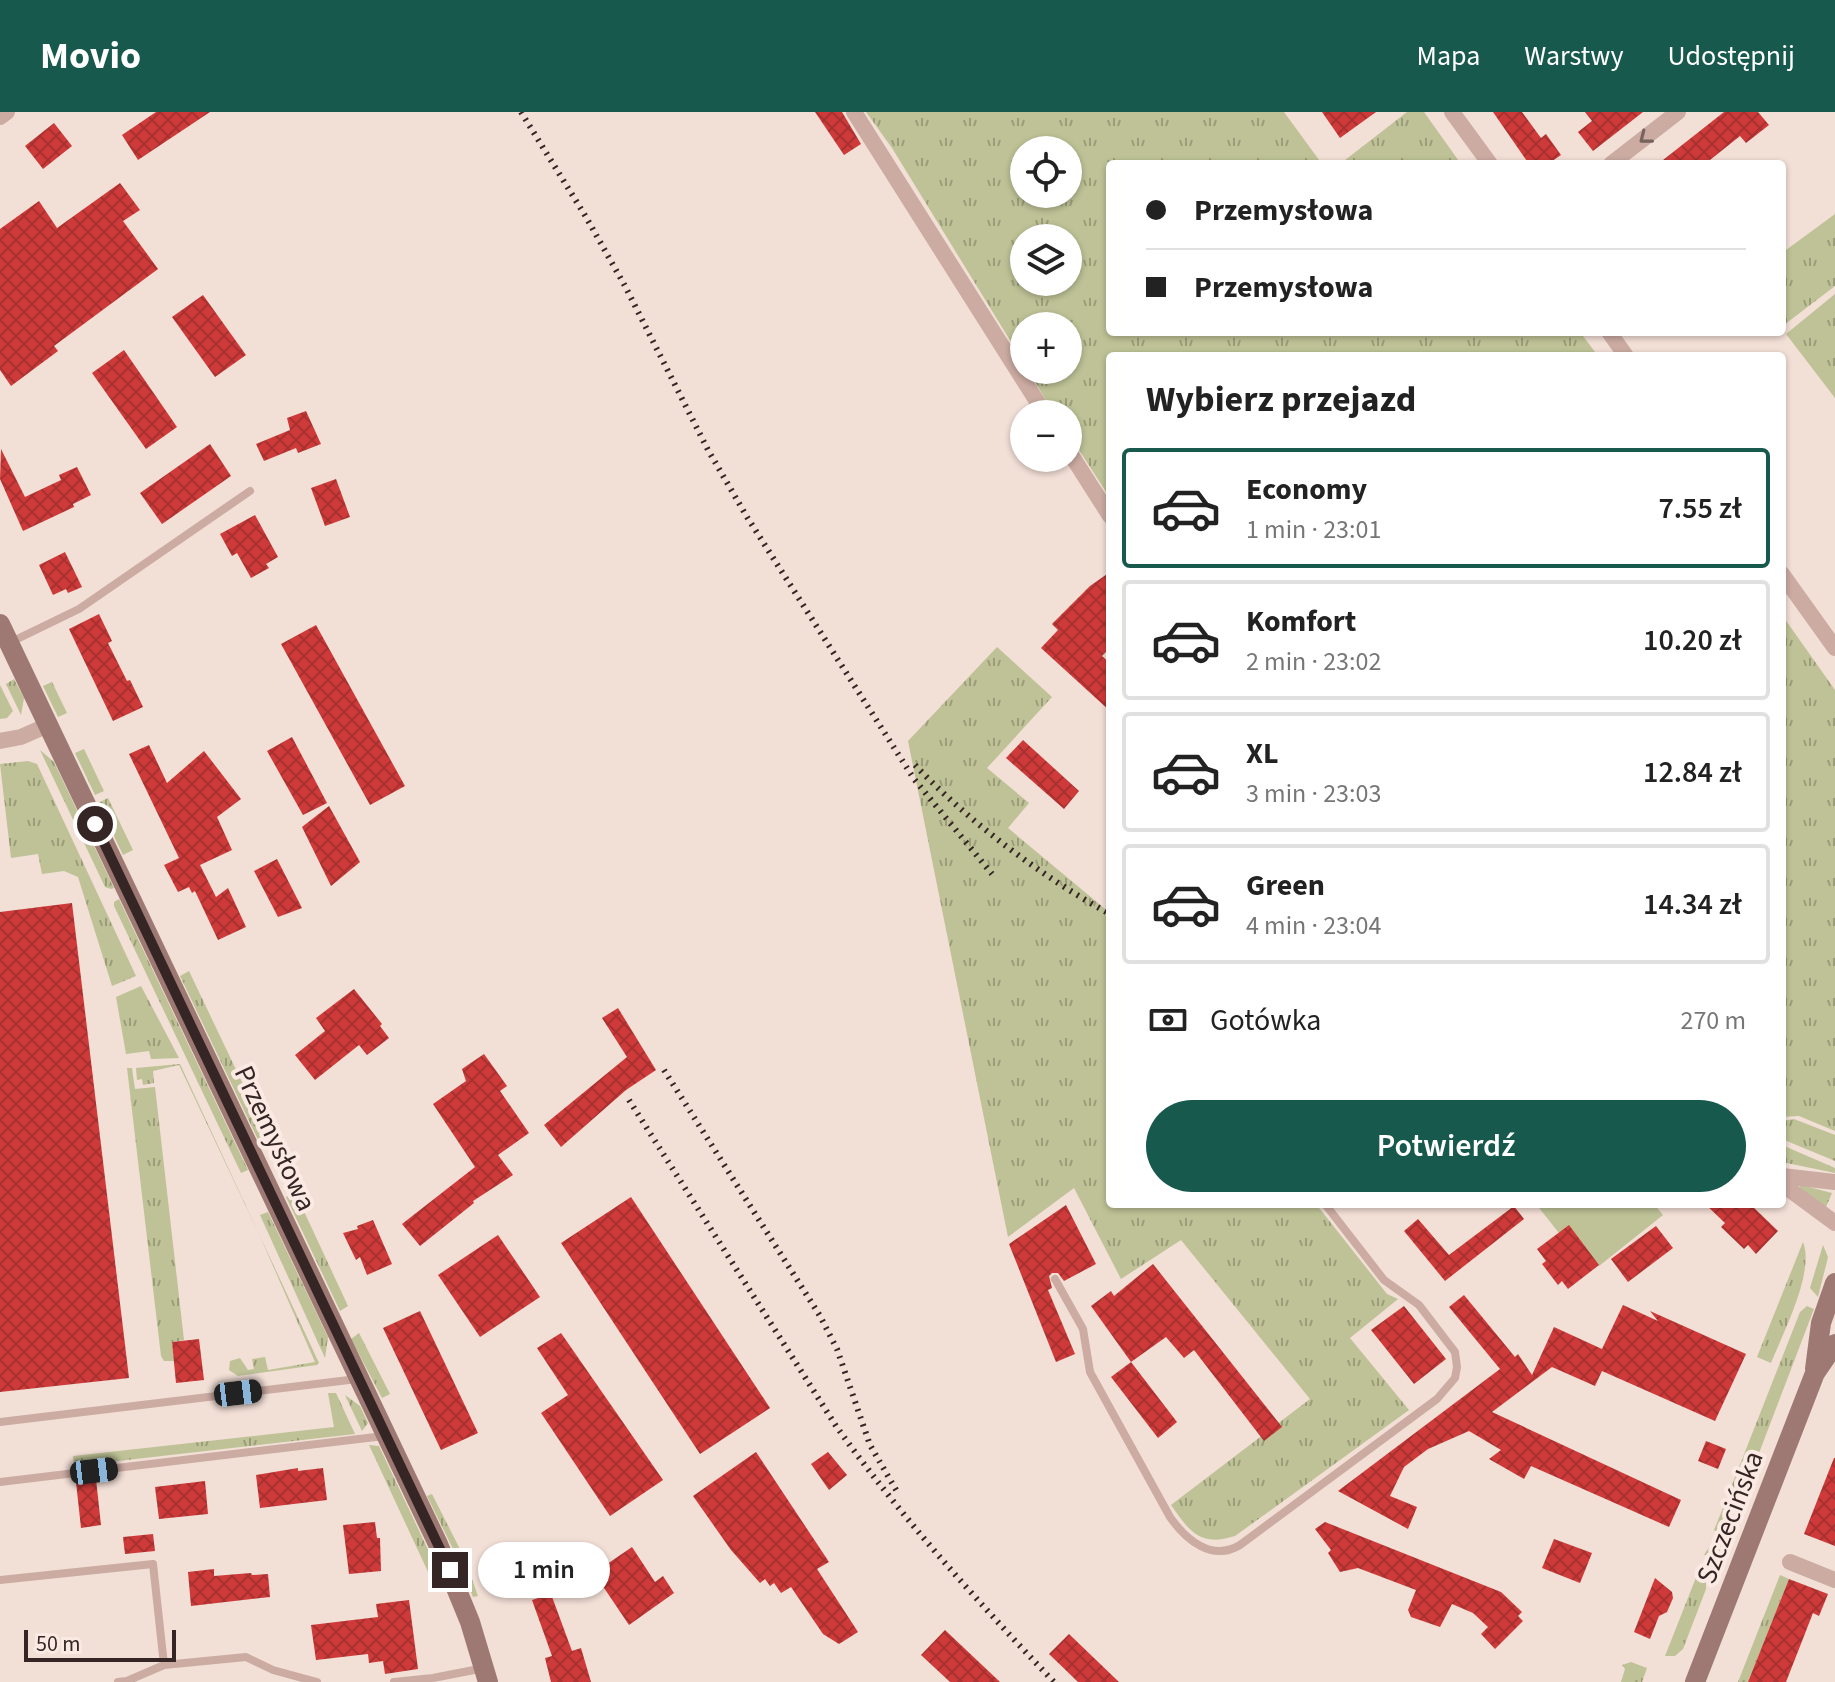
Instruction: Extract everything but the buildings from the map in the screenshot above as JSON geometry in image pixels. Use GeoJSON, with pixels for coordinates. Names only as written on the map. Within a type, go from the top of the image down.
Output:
{"type":"FeatureCollection","features":[{"type":"Feature","properties":{"kind":"street"},"geometry":{"type":"LineString","coordinates":[[0,117],[7,112]]}},
{"type":"Feature","properties":{"kind":"street"},"geometry":{"type":"LineString","coordinates":[[854,112],[1036,400]]}},
{"type":"Feature","properties":{"kind":"street"},"geometry":{"type":"LineString","coordinates":[[1452,112],[1487,160]]}},
{"type":"Feature","properties":{"kind":"street"},"geometry":{"type":"LineString","coordinates":[[1616,160],[1678,112]]}},
{"type":"Feature","properties":{"kind":"street"},"geometry":{"type":"LineString","coordinates":[[1082,472],[1106,510]]}},
{"type":"Feature","properties":{"kind":"street"},"geometry":{"type":"LineString","coordinates":[[1786,580],[1835,648]]}},
{"type":"Feature","properties":{"kind":"street","name":"Przemysłowa"},"geometry":{"type":"LineString","coordinates":[[0,624],[450,1570],[486,1675]]}},
{"type":"Feature","properties":{"kind":"street"},"geometry":{"type":"LineString","coordinates":[[0,741],[21,737],[48,725]]}},
{"type":"Feature","properties":{"kind":"street"},"geometry":{"type":"LineString","coordinates":[[1786,1176],[1835,1182]]}},
{"type":"Feature","properties":{"kind":"street"},"geometry":{"type":"LineString","coordinates":[[1786,1187],[1835,1223]]}},
{"type":"Feature","properties":{"kind":"street","name":"Szczecińska"},"geometry":{"type":"LineString","coordinates":[[1815,1373],[1821,1323],[1835,1283]]}},
{"type":"Feature","properties":{"kind":"street","name":"Szczecińska"},"geometry":{"type":"LineString","coordinates":[[1695,1682],[1815,1373],[1835,1344]]}},
{"type":"Feature","properties":{"kind":"street"},"geometry":{"type":"LineString","coordinates":[[1790,1562],[1835,1580]]}},
{"type":"Feature","properties":{"kind":"lane"},"geometry":{"type":"LineString","coordinates":[[9,643],[79,609],[250,491]]}},
{"type":"Feature","properties":{"kind":"lane"},"geometry":{"type":"LineString","coordinates":[[1055,1279],[1083,1329],[1090,1372],[1170,1517],[1184,1534],[1200,1546],[1225,1552],[1240,1545],[1437,1399],[1455,1378],[1455,1352],[1419,1305],[1384,1280],[1328,1208]]}},
{"type":"Feature","properties":{"kind":"lane"},"geometry":{"type":"LineString","coordinates":[[0,1422],[359,1378]]}},
{"type":"Feature","properties":{"kind":"lane"},"geometry":{"type":"LineString","coordinates":[[0,1482],[386,1436]]}},
{"type":"Feature","properties":{"kind":"lane"},"geometry":{"type":"LineString","coordinates":[[0,1580],[153,1564],[164,1665]]}},
{"type":"Feature","properties":{"kind":"lane"},"geometry":{"type":"LineString","coordinates":[[118,1682],[164,1665],[246,1657],[273,1670],[317,1682]]}},
{"type":"Feature","properties":{"kind":"lane"},"geometry":{"type":"LineString","coordinates":[[394,1682],[486,1675]]}},
{"type":"Feature","properties":{"kind":"green space"},"geometry":{"type":"Polygon","coordinates":[[[866,112],[1284,112],[1319,160],[1106,160],[1106,336],[1583,336],[1595,352],[1106,352],[1106,492],[1082,455],[1082,400],[1046,400],[1036,384],[1082,384],[1082,312],[1010,312],[1010,340],[892,148],[866,112]]]}},
{"type":"Feature","properties":{"kind":"green space"},"geometry":{"type":"Polygon","coordinates":[[[1407,112],[1424,112],[1458,160],[1345,160],[1407,112]]]}},
{"type":"Feature","properties":{"kind":"green space"},"geometry":{"type":"Polygon","coordinates":[[[1835,214],[1835,286],[1786,323],[1786,250],[1835,214]]]}},
{"type":"Feature","properties":{"kind":"green space"},"geometry":{"type":"Polygon","coordinates":[[[1835,294],[1835,398],[1786,334],[1835,294]]]}},
{"type":"Feature","properties":{"kind":"green space"},"geometry":{"type":"Polygon","coordinates":[[[1786,621],[1835,690],[1835,1131],[1799,1116],[1786,1117],[1786,621]]]}},
{"type":"Feature","properties":{"kind":"green space"},"geometry":{"type":"Polygon","coordinates":[[[997,647],[1052,697],[987,768],[1029,803],[1008,828],[1106,910],[1106,1208],[1319,1208],[1387,1294],[1398,1299],[1350,1338],[1409,1410],[1235,1536],[1213,1540],[1197,1535],[1171,1505],[1310,1399],[1181,1240],[1121,1279],[1074,1188],[1008,1237],[908,741],[997,647]]]}},
{"type":"Feature","properties":{"kind":"green space"},"geometry":{"type":"Polygon","coordinates":[[[14,679],[24,698],[21,715],[6,684],[14,679]]]}},
{"type":"Feature","properties":{"kind":"green space"},"geometry":{"type":"Polygon","coordinates":[[[52,682],[67,713],[58,717],[43,686],[52,682]]]}},
{"type":"Feature","properties":{"kind":"green space"},"geometry":{"type":"Polygon","coordinates":[[[0,685],[13,711],[7,718],[0,719],[0,685]]]}},
{"type":"Feature","properties":{"kind":"green space"},"geometry":{"type":"Polygon","coordinates":[[[84,749],[104,791],[95,795],[75,753],[84,749]]]}},
{"type":"Feature","properties":{"kind":"green space"},"geometry":{"type":"Polygon","coordinates":[[[40,750],[54,762],[114,888],[105,887],[40,750]]]}},
{"type":"Feature","properties":{"kind":"green space"},"geometry":{"type":"Polygon","coordinates":[[[28,761],[37,764],[136,976],[112,986],[78,877],[64,871],[42,874],[38,854],[11,858],[0,764],[28,761]]]}},
{"type":"Feature","properties":{"kind":"green space"},"geometry":{"type":"Polygon","coordinates":[[[108,798],[133,850],[123,855],[98,803],[108,798]]]}},
{"type":"Feature","properties":{"kind":"green space"},"geometry":{"type":"Polygon","coordinates":[[[119,899],[248,1170],[241,1173],[114,906],[119,899]]]}},
{"type":"Feature","properties":{"kind":"green space"},"geometry":{"type":"Polygon","coordinates":[[[189,971],[271,1143],[262,1148],[180,976],[189,971]]]}},
{"type":"Feature","properties":{"kind":"green space"},"geometry":{"type":"Polygon","coordinates":[[[141,986],[179,1058],[151,1059],[149,1051],[126,1054],[116,997],[141,986]]]}},
{"type":"Feature","properties":{"kind":"green space"},"geometry":{"type":"Polygon","coordinates":[[[180,1064],[319,1363],[317,1365],[238,1376],[229,1370],[230,1361],[240,1358],[248,1370],[254,1369],[252,1359],[265,1357],[268,1370],[315,1362],[179,1065],[153,1071],[154,1083],[143,1085],[142,1079],[137,1080],[136,1068],[180,1064]]]}},
{"type":"Feature","properties":{"kind":"green space"},"geometry":{"type":"Polygon","coordinates":[[[127,1068],[132,1068],[135,1089],[155,1087],[184,1340],[172,1342],[174,1361],[164,1361],[161,1356],[127,1068]]]}},
{"type":"Feature","properties":{"kind":"green space"},"geometry":{"type":"Polygon","coordinates":[[[1794,1119],[1835,1135],[1835,1161],[1786,1141],[1786,1120],[1794,1119]]]}},
{"type":"Feature","properties":{"kind":"green space"},"geometry":{"type":"Polygon","coordinates":[[[1786,1147],[1835,1168],[1835,1173],[1786,1163],[1786,1147]]]}},
{"type":"Feature","properties":{"kind":"green space"},"geometry":{"type":"Polygon","coordinates":[[[1801,1185],[1832,1193],[1826,1207],[1799,1188],[1801,1185]]]}},
{"type":"Feature","properties":{"kind":"green space"},"geometry":{"type":"Polygon","coordinates":[[[295,1192],[348,1306],[340,1311],[286,1197],[295,1192]]]}},
{"type":"Feature","properties":{"kind":"green space"},"geometry":{"type":"Polygon","coordinates":[[[1539,1208],[1657,1208],[1663,1215],[1599,1266],[1569,1226],[1559,1233],[1539,1208]]]}},
{"type":"Feature","properties":{"kind":"green space"},"geometry":{"type":"Polygon","coordinates":[[[268,1212],[328,1337],[325,1358],[260,1215],[268,1212]]]}},
{"type":"Feature","properties":{"kind":"green space"},"geometry":{"type":"Polygon","coordinates":[[[1803,1242],[1806,1255],[1801,1286],[1771,1363],[1757,1357],[1803,1242]]]}},
{"type":"Feature","properties":{"kind":"green space"},"geometry":{"type":"Polygon","coordinates":[[[1823,1245],[1828,1257],[1818,1297],[1810,1288],[1823,1245]]]}},
{"type":"Feature","properties":{"kind":"green space"},"geometry":{"type":"Polygon","coordinates":[[[1807,1306],[1814,1309],[1748,1482],[1741,1489],[1730,1490],[1800,1312],[1807,1306]]]}},
{"type":"Feature","properties":{"kind":"green space"},"geometry":{"type":"Polygon","coordinates":[[[359,1333],[390,1394],[382,1398],[351,1339],[359,1333]]]}},
{"type":"Feature","properties":{"kind":"green space"},"geometry":{"type":"Polygon","coordinates":[[[328,1393],[336,1393],[355,1434],[74,1466],[73,1456],[334,1427],[328,1393]]]}},
{"type":"Feature","properties":{"kind":"green space"},"geometry":{"type":"Polygon","coordinates":[[[345,1395],[360,1406],[368,1423],[362,1431],[345,1395]]]}},
{"type":"Feature","properties":{"kind":"green space"},"geometry":{"type":"Polygon","coordinates":[[[369,1445],[379,1446],[432,1558],[436,1567],[429,1574],[369,1445]]]}},
{"type":"Feature","properties":{"kind":"green space"},"geometry":{"type":"Polygon","coordinates":[[[432,1494],[465,1559],[478,1596],[473,1597],[427,1496],[432,1494]]]}},
{"type":"Feature","properties":{"kind":"green space"},"geometry":{"type":"Polygon","coordinates":[[[1723,1508],[1732,1518],[1730,1533],[1715,1555],[1704,1555],[1718,1533],[1714,1530],[1723,1508]]]}},
{"type":"Feature","properties":{"kind":"green space"},"geometry":{"type":"Polygon","coordinates":[[[1699,1570],[1706,1582],[1706,1589],[1683,1649],[1675,1656],[1665,1656],[1699,1570]]]}},
{"type":"Feature","properties":{"kind":"green space"},"geometry":{"type":"Polygon","coordinates":[[[1780,1575],[1789,1579],[1748,1682],[1738,1682],[1780,1575]]]}},
{"type":"Feature","properties":{"kind":"green space"},"geometry":{"type":"Polygon","coordinates":[[[1631,1662],[1647,1668],[1642,1682],[1621,1682],[1625,1669],[1622,1665],[1631,1662]]]}},
{"type":"Feature","properties":{"kind":"railway"},"geometry":{"type":"LineString","coordinates":[[521,112],[625,286],[708,450],[747,517],[914,779],[992,874]]}},
{"type":"Feature","properties":{"kind":"railway"},"geometry":{"type":"LineString","coordinates":[[915,765],[958,807],[1007,847],[1106,912]]}},
{"type":"Feature","properties":{"kind":"railway"},"geometry":{"type":"LineString","coordinates":[[664,1070],[820,1316],[837,1349],[870,1445],[899,1495]]}},
{"type":"Feature","properties":{"kind":"railway"},"geometry":{"type":"LineString","coordinates":[[629,1100],[836,1426],[940,1558],[1054,1682]]}},
{"type":"Feature","properties":{"kind":"route"},"geometry":{"type":"LineString","coordinates":[[95,824],[450,1570]]}}]}
